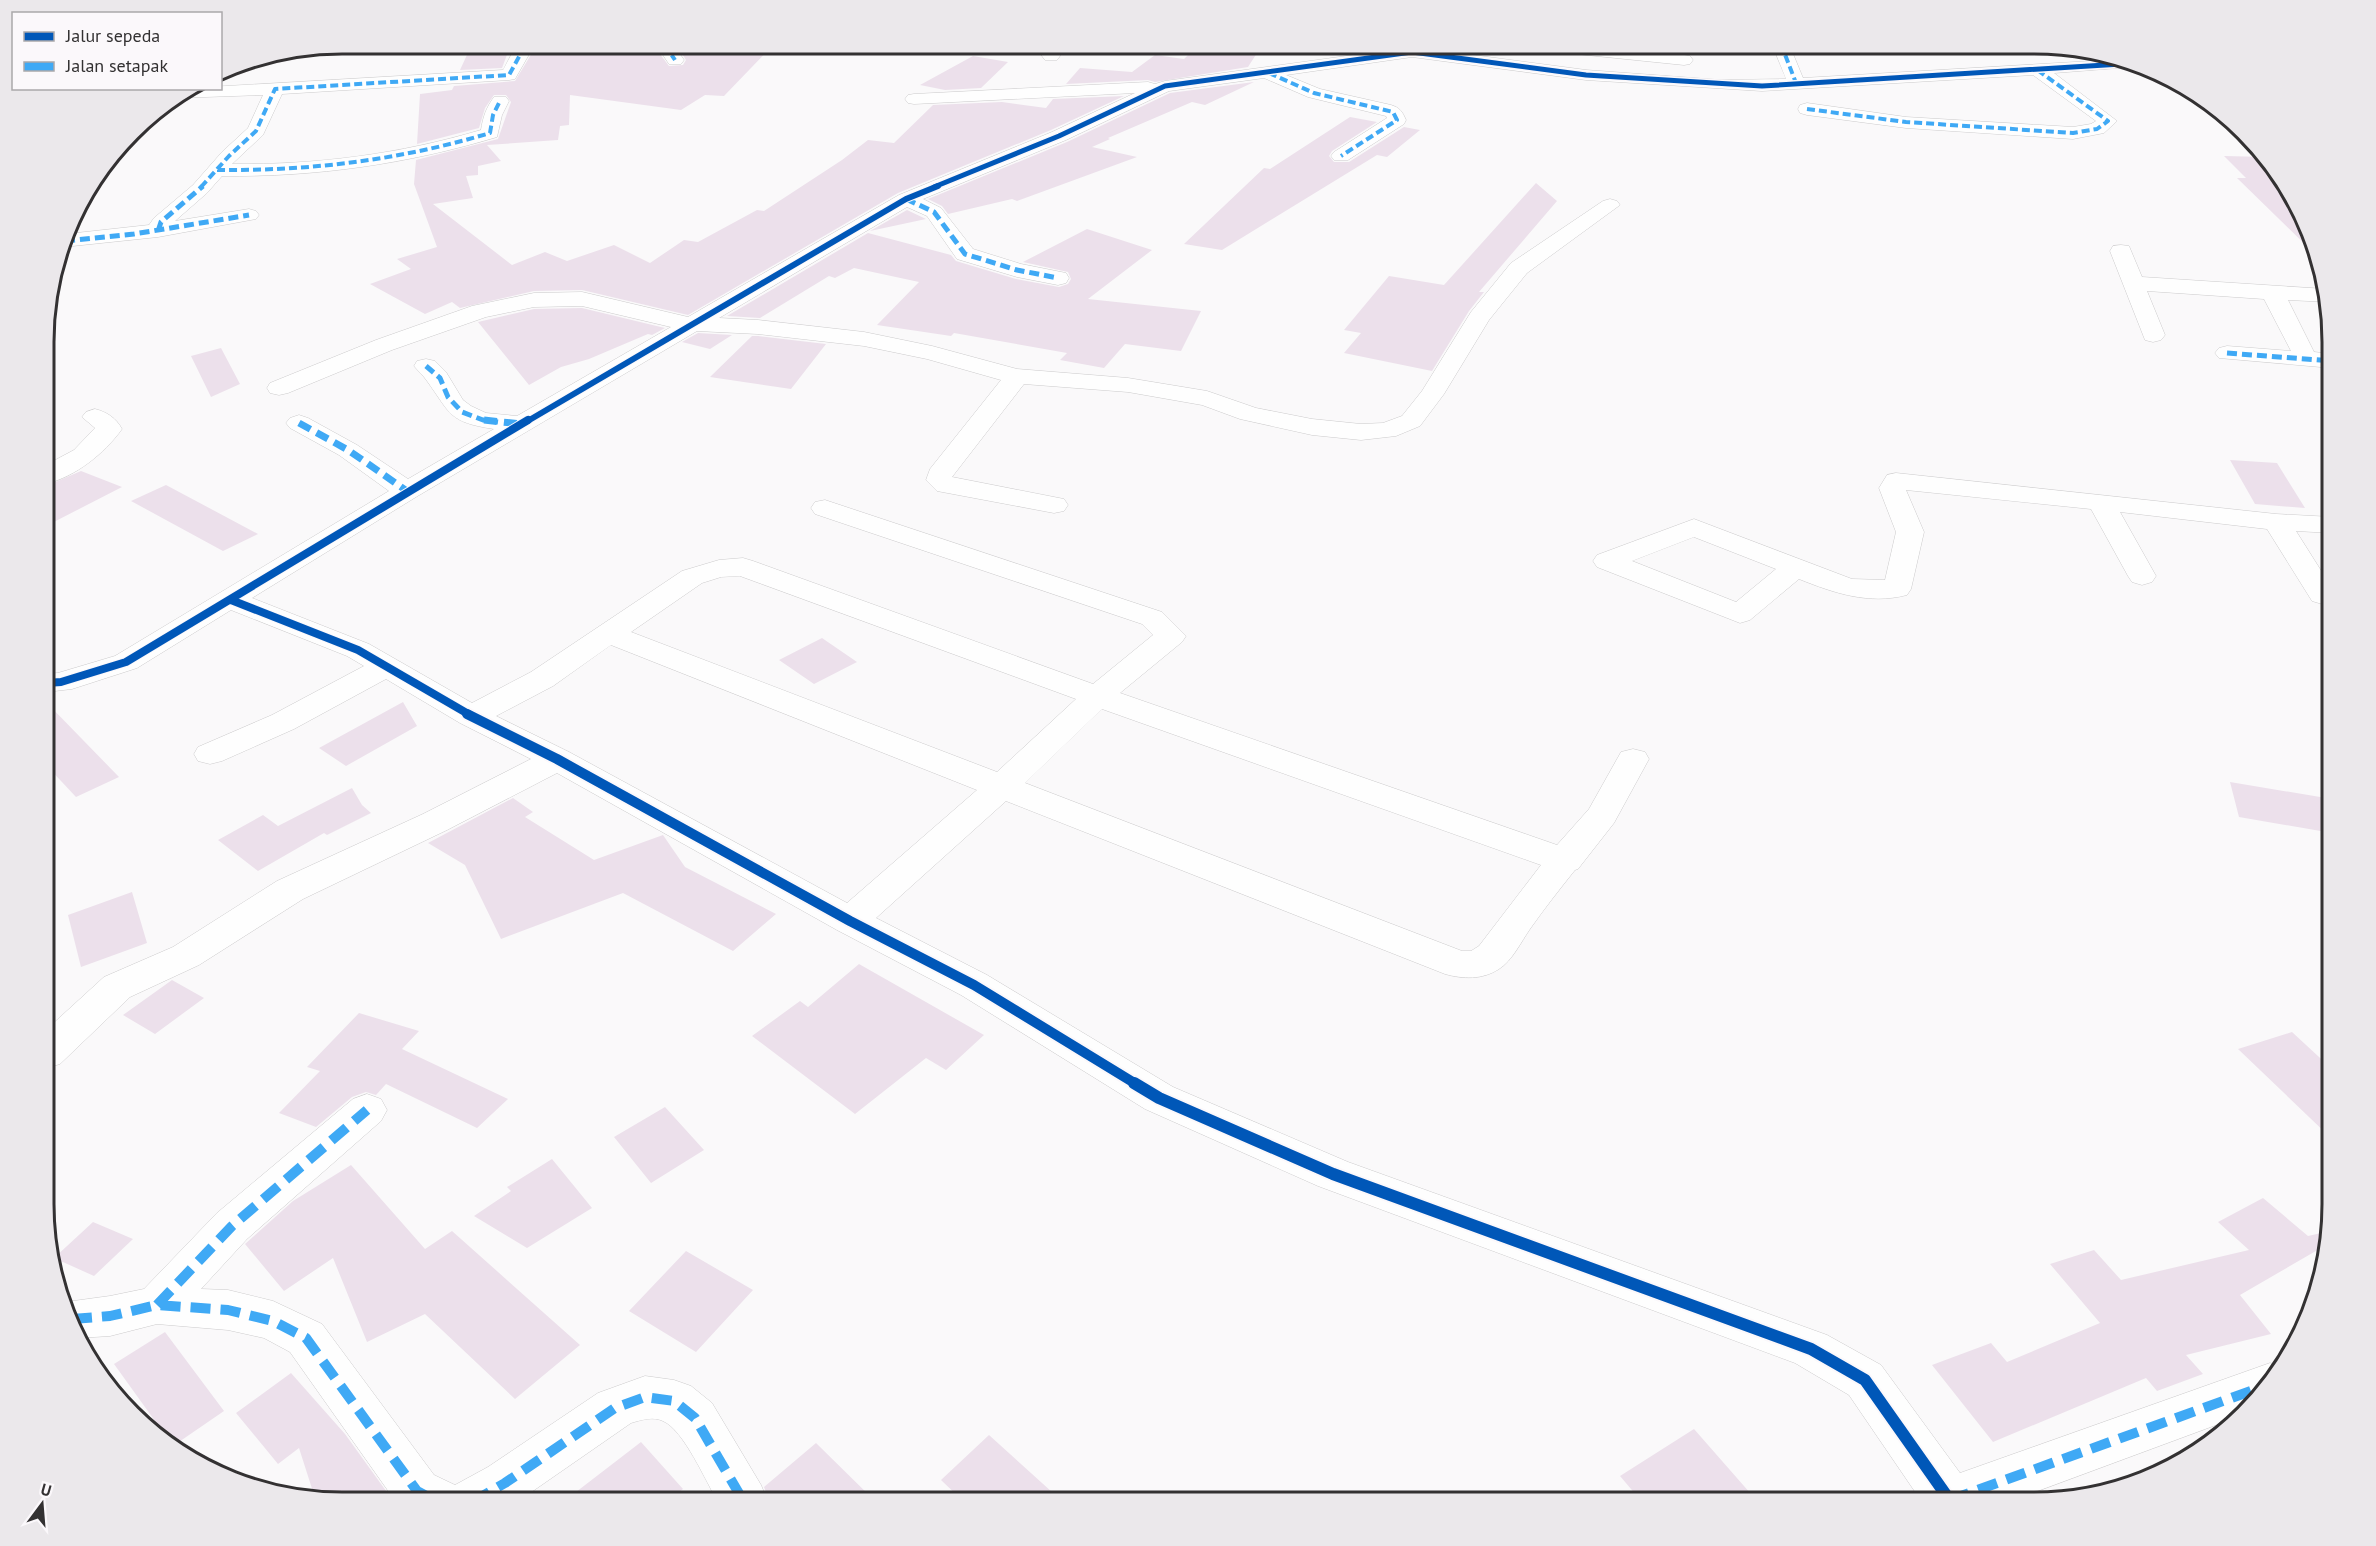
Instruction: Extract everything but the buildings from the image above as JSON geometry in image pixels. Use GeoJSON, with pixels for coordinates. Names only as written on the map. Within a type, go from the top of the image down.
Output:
{"type":"FeatureCollection","features":[{"type":"Feature","properties":{"kind":"street"},"geometry":{"type":"LineString","coordinates":[[198,93],[509,75],[521,54]]}},
{"type":"Feature","properties":{"kind":"street"},"geometry":{"type":"LineString","coordinates":[[671,54],[675,60]]}},
{"type":"Feature","properties":{"kind":"street"},"geometry":{"type":"LineString","coordinates":[[914,99],[1165,86],[1398,54]]}},
{"type":"Feature","properties":{"kind":"street"},"geometry":{"type":"LineString","coordinates":[[1427,54],[1586,75],[1721,85],[1796,83],[2110,64]]}},
{"type":"Feature","properties":{"kind":"street"},"geometry":{"type":"LineString","coordinates":[[1626,54],[1704,62],[1676,54]]}},
{"type":"Feature","properties":{"kind":"street"},"geometry":{"type":"LineString","coordinates":[[1786,54],[1796,83]]}},
{"type":"Feature","properties":{"kind":"street"},"geometry":{"type":"LineString","coordinates":[[1714,65],[1757,76]]}},
{"type":"Feature","properties":{"kind":"street"},"geometry":{"type":"LineString","coordinates":[[1807,108],[1857,117],[1908,122],[2073,133],[2097,129],[2108,121],[2035,68]]}},
{"type":"Feature","properties":{"kind":"street"},"geometry":{"type":"LineString","coordinates":[[1269,73],[1292,85],[1322,95],[1376,105],[1394,112],[1397,120],[1341,156]]}},
{"type":"Feature","properties":{"kind":"street"},"geometry":{"type":"LineString","coordinates":[[54,682],[126,662],[407,491],[906,199],[1059,136],[1165,86]]}},
{"type":"Feature","properties":{"kind":"street"},"geometry":{"type":"LineString","coordinates":[[158,231],[161,222],[200,189],[256,131],[275,88]]}},
{"type":"Feature","properties":{"kind":"street"},"geometry":{"type":"LineString","coordinates":[[217,170],[311,168],[446,147],[490,133],[493,115],[500,101]]}},
{"type":"Feature","properties":{"kind":"street"},"geometry":{"type":"LineString","coordinates":[[906,199],[934,212],[965,254],[1017,270],[1058,278]]}},
{"type":"Feature","properties":{"kind":"street"},"geometry":{"type":"LineString","coordinates":[[279,388],[384,345],[480,310],[534,300],[582,299],[690,324],[758,327],[864,339],[932,353],[1017,376],[1128,385],[1207,398],[1249,414],[1312,427],[1360,432],[1387,431],[1411,421],[1432,394],[1479,316],[1519,268],[1610,205]]}},
{"type":"Feature","properties":{"kind":"street"},"geometry":{"type":"LineString","coordinates":[[72,241],[125,237],[203,221],[249,215]]}},
{"type":"Feature","properties":{"kind":"street"},"geometry":{"type":"LineString","coordinates":[[2121,251],[2153,335]]}},
{"type":"Feature","properties":{"kind":"street"},"geometry":{"type":"LineString","coordinates":[[2133,283],[2318,295]]}},
{"type":"Feature","properties":{"kind":"street"},"geometry":{"type":"LineString","coordinates":[[2272,292],[2303,351]]}},
{"type":"Feature","properties":{"kind":"street"},"geometry":{"type":"LineString","coordinates":[[2227,353],[2322,360]]}},
{"type":"Feature","properties":{"kind":"street"},"geometry":{"type":"LineString","coordinates":[[426,366],[440,378],[448,397],[462,412],[483,420],[524,424]]}},
{"type":"Feature","properties":{"kind":"street"},"geometry":{"type":"LineString","coordinates":[[1017,376],[939,475],[939,480],[946,485],[1054,505]]}},
{"type":"Feature","properties":{"kind":"street"},"geometry":{"type":"LineString","coordinates":[[54,472],[83,456],[109,429],[107,425],[94,417]]}},
{"type":"Feature","properties":{"kind":"street"},"geometry":{"type":"LineString","coordinates":[[299,423],[348,450],[407,491]]}},
{"type":"Feature","properties":{"kind":"street"},"geometry":{"type":"LineString","coordinates":[[1796,567],[1740,614],[1607,561],[1694,527],[1796,567],[1848,588],[1897,589],[1910,532],[1892,489],[1896,481],[2276,522],[2322,524]]}},
{"type":"Feature","properties":{"kind":"street"},"geometry":{"type":"LineString","coordinates":[[2101,502],[2142,576]]}},
{"type":"Feature","properties":{"kind":"street"},"geometry":{"type":"LineString","coordinates":[[825,508],[1152,618],[1171,636],[1097,696],[1002,786],[850,921]]}},
{"type":"Feature","properties":{"kind":"street"},"geometry":{"type":"LineString","coordinates":[[2276,522],[2322,595]]}},
{"type":"Feature","properties":{"kind":"street"},"geometry":{"type":"LineString","coordinates":[[471,716],[542,679],[692,577],[719,569],[743,567],[1097,696],[1566,861]]}},
{"type":"Feature","properties":{"kind":"street"},"geometry":{"type":"LineString","coordinates":[[231,600],[358,650],[471,716],[557,759],[850,921],[974,985],[1159,1098],[1333,1174],[1811,1349],[1865,1380],[1945,1492]]}},
{"type":"Feature","properties":{"kind":"street"},"geometry":{"type":"LineString","coordinates":[[609,634],[1458,964],[1472,966],[1484,962],[1492,955],[1540,889],[1566,861],[1602,815],[1633,759]]}},
{"type":"Feature","properties":{"kind":"street"},"geometry":{"type":"LineString","coordinates":[[210,754],[283,722],[387,666]]}},
{"type":"Feature","properties":{"kind":"street"},"geometry":{"type":"LineString","coordinates":[[54,1046],[117,987],[186,956],[290,890],[435,822],[557,759]]}},
{"type":"Feature","properties":{"kind":"street"},"geometry":{"type":"LineString","coordinates":[[157,1305],[232,1226],[367,1110]]}},
{"type":"Feature","properties":{"kind":"street"},"geometry":{"type":"LineString","coordinates":[[78,1319],[110,1316],[157,1305],[228,1310],[273,1321],[306,1338],[419,1492]]}},
{"type":"Feature","properties":{"kind":"street"},"geometry":{"type":"LineString","coordinates":[[1976,1492],[2254,1390]]}},
{"type":"Feature","properties":{"kind":"street"},"geometry":{"type":"LineString","coordinates":[[489,1492],[615,1408],[645,1397],[674,1401],[695,1418],[738,1492]]}},
{"type":"Feature","properties":{"kind":"marked path"},"geometry":{"type":"LineString","coordinates":[[158,231],[161,222],[200,189],[229,156],[256,131],[275,89],[509,75],[521,54]]}},
{"type":"Feature","properties":{"kind":"marked path"},"geometry":{"type":"LineString","coordinates":[[671,54],[675,60]]}},
{"type":"Feature","properties":{"kind":"marked path"},"geometry":{"type":"LineString","coordinates":[[1785,54],[1796,83]]}},
{"type":"Feature","properties":{"kind":"marked path"},"geometry":{"type":"LineString","coordinates":[[1807,109],[1906,122],[2073,133],[2097,129],[2108,121],[2036,69]]}},
{"type":"Feature","properties":{"kind":"marked path"},"geometry":{"type":"LineString","coordinates":[[1269,73],[1314,93],[1393,112],[1397,120],[1341,156]]}},
{"type":"Feature","properties":{"kind":"marked path"},"geometry":{"type":"LineString","coordinates":[[217,170],[321,167],[390,158],[457,143],[490,133],[493,115],[500,101]]}},
{"type":"Feature","properties":{"kind":"marked path"},"geometry":{"type":"LineString","coordinates":[[906,199],[934,212],[965,254],[1017,270],[1058,278]]}},
{"type":"Feature","properties":{"kind":"marked path"},"geometry":{"type":"LineString","coordinates":[[72,241],[134,234],[249,215]]}},
{"type":"Feature","properties":{"kind":"marked path"},"geometry":{"type":"LineString","coordinates":[[2227,353],[2322,360]]}},
{"type":"Feature","properties":{"kind":"marked path"},"geometry":{"type":"LineString","coordinates":[[426,366],[440,378],[448,397],[462,412],[483,420],[521,424]]}},
{"type":"Feature","properties":{"kind":"marked path"},"geometry":{"type":"LineString","coordinates":[[299,423],[348,450],[407,491]]}},
{"type":"Feature","properties":{"kind":"marked path"},"geometry":{"type":"LineString","coordinates":[[157,1305],[232,1226],[367,1110]]}},
{"type":"Feature","properties":{"kind":"marked path"},"geometry":{"type":"LineString","coordinates":[[78,1319],[110,1316],[157,1305],[228,1310],[273,1321],[306,1338],[419,1492]]}},
{"type":"Feature","properties":{"kind":"marked path"},"geometry":{"type":"LineString","coordinates":[[1972,1492],[2255,1390]]}},
{"type":"Feature","properties":{"kind":"marked path"},"geometry":{"type":"LineString","coordinates":[[489,1492],[615,1408],[645,1397],[674,1401],[695,1418],[738,1492]]}},
{"type":"Feature","properties":{"kind":"cycle path"},"geometry":{"type":"LineString","coordinates":[[54,682],[126,662],[407,491],[906,199],[1059,136],[1165,86],[1397,54]]}},
{"type":"Feature","properties":{"kind":"cycle path"},"geometry":{"type":"LineString","coordinates":[[1427,54],[1586,75],[1762,86],[2111,65]]}},
{"type":"Feature","properties":{"kind":"cycle path"},"geometry":{"type":"LineString","coordinates":[[231,600],[358,650],[471,716],[557,759],[850,921],[974,985],[1159,1098],[1333,1174],[1811,1349],[1865,1380],[1944,1492]]}}]}
